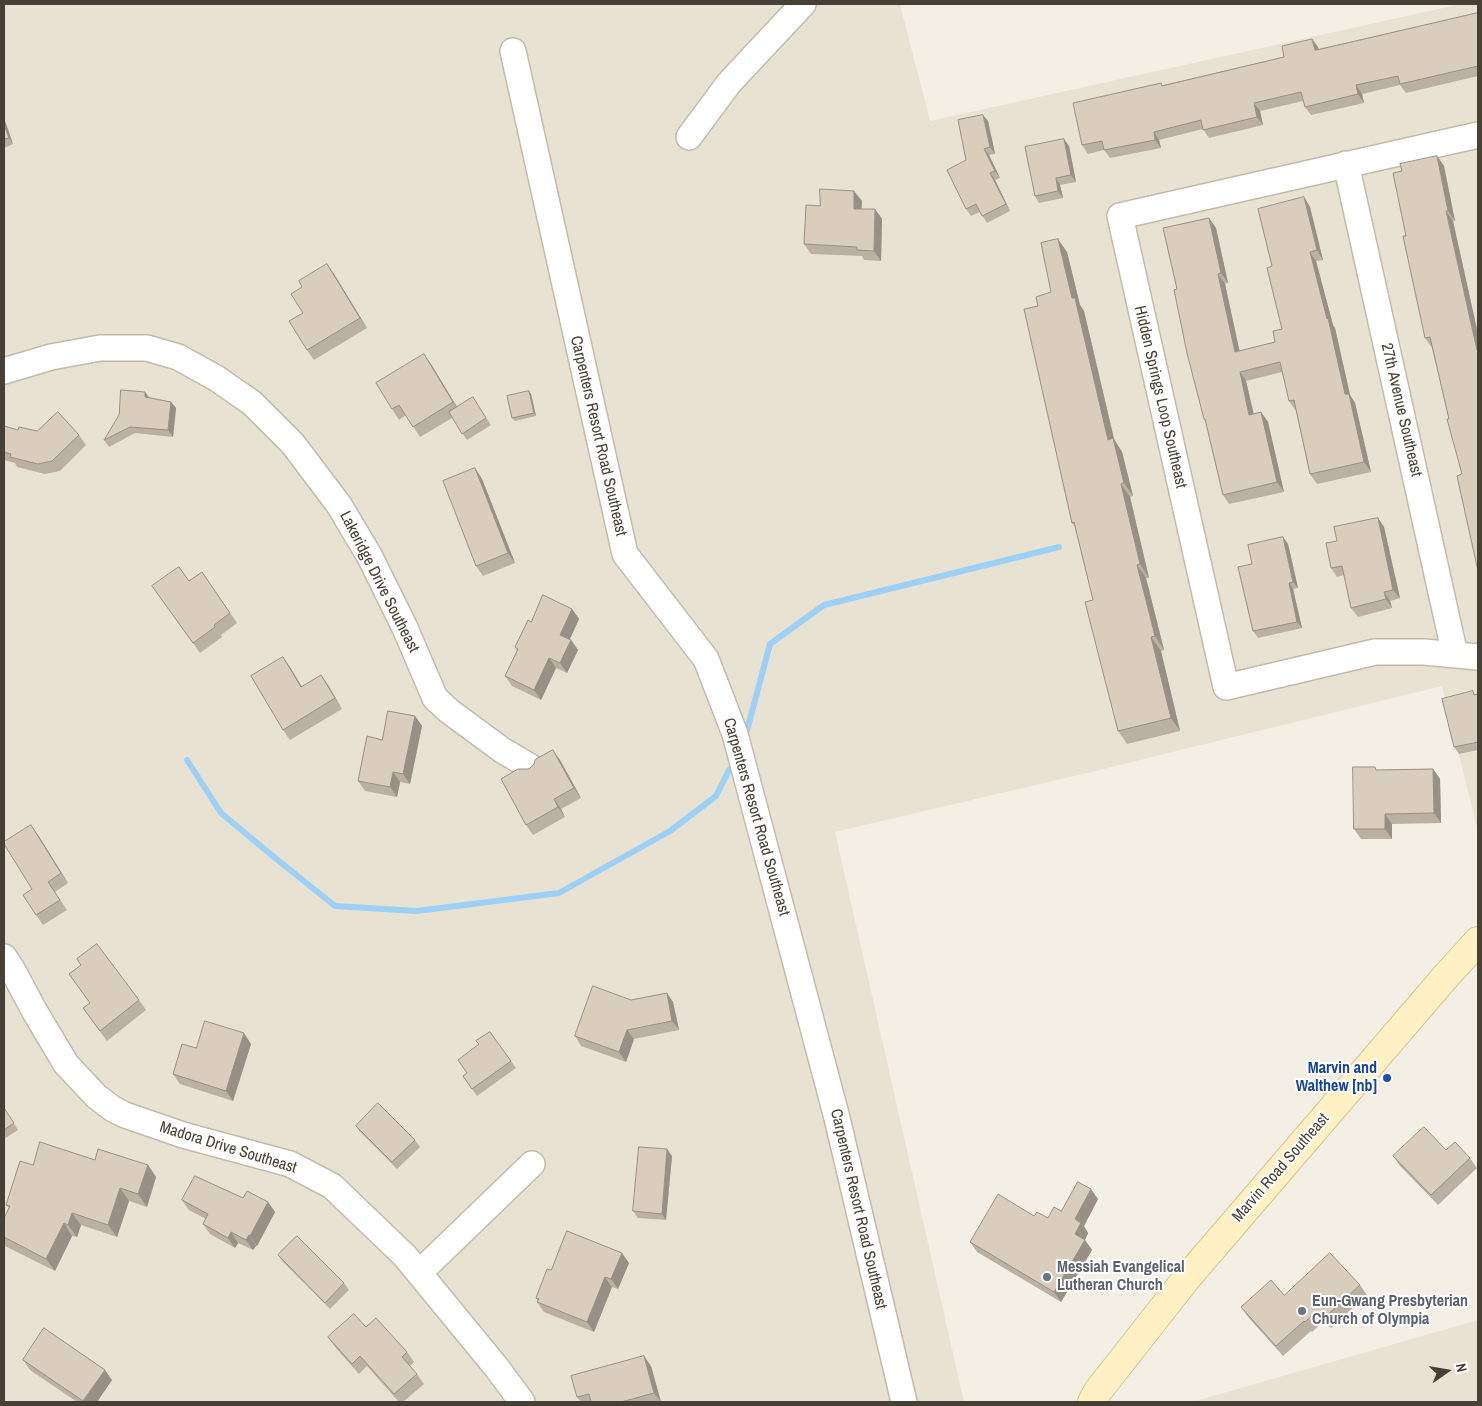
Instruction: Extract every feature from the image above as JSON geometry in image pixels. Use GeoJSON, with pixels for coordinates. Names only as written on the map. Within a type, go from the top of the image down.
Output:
{"type":"FeatureCollection","features":[{"type":"Feature","properties":{"kind":"street"},"geometry":{"type":"LineString","coordinates":[[689,137],[729,83],[803,4]]}},
{"type":"Feature","properties":{"kind":"street","name":"Carpenters Resort Road Southeast"},"geometry":{"type":"LineString","coordinates":[[512,51],[625,554],[706,659],[735,734],[837,1118],[904,1402]]}},
{"type":"Feature","properties":{"kind":"street","name":"Hidden Springs Loop Southeast"},"geometry":{"type":"LineString","coordinates":[[1467,656],[1424,652],[1375,652],[1226,687],[1120,216],[1478,135]]}},
{"type":"Feature","properties":{"kind":"street","name":"27th Avenue Southeast"},"geometry":{"type":"LineString","coordinates":[[1346,164],[1467,656]]}},
{"type":"Feature","properties":{"kind":"street","name":"Lakeridge Drive Southeast"},"geometry":{"type":"LineString","coordinates":[[4,371],[52,357],[100,348],[147,348],[178,357],[216,378],[252,403],[293,444],[339,504],[374,566],[405,628],[435,698],[449,711],[502,750],[530,766]]}},
{"type":"Feature","properties":{"kind":"street","name":"Marvin Road Southeast"},"geometry":{"type":"LineString","coordinates":[[1092,1402],[1098,1391],[1210,1251],[1478,941]]}},
{"type":"Feature","properties":{"kind":"street","name":"Madora Drive Southeast"},"geometry":{"type":"LineString","coordinates":[[4,957],[66,1064],[96,1096],[113,1109],[125,1115],[183,1135],[290,1164],[332,1186],[405,1256],[497,1368],[522,1402]]}},
{"type":"Feature","properties":{"kind":"street"},"geometry":{"type":"LineString","coordinates":[[419,1273],[532,1164]]}},
{"type":"Feature","properties":{"kind":"shaded area"},"geometry":{"type":"Polygon","coordinates":[[[4,4],[900,4],[930,121],[1461,4],[1478,4],[1478,832],[1442,686],[1087,773],[835,832],[964,1402],[4,1402],[4,4]]]}},
{"type":"Feature","properties":{"kind":"shaded area"},"geometry":{"type":"Polygon","coordinates":[[[1478,1320],[1478,1402],[1192,1402],[1478,1320]]]}},
{"type":"Feature","properties":{"kind":"building"},"geometry":{"type":"Polygon","coordinates":[[[1478,13],[1478,66],[1400,84],[1398,76],[1356,85],[1358,94],[1305,107],[1301,92],[1254,103],[1257,117],[1203,130],[1201,120],[1154,132],[1155,140],[1104,150],[1102,141],[1082,145],[1073,103],[1161,83],[1162,86],[1284,57],[1282,46],[1312,39],[1315,50],[1478,13]]]}},
{"type":"Feature","properties":{"kind":"building"},"geometry":{"type":"Polygon","coordinates":[[[983,115],[990,147],[984,149],[995,171],[990,173],[1006,204],[982,216],[976,204],[966,209],[947,170],[966,160],[958,120],[983,115]]]}},
{"type":"Feature","properties":{"kind":"building"},"geometry":{"type":"Polygon","coordinates":[[[4,124],[9,138],[4,139],[4,124]]]}},
{"type":"Feature","properties":{"kind":"building"},"geometry":{"type":"Polygon","coordinates":[[[1064,139],[1071,175],[1056,178],[1058,191],[1035,196],[1025,147],[1064,139]]]}},
{"type":"Feature","properties":{"kind":"building"},"geometry":{"type":"Polygon","coordinates":[[[1437,156],[1448,211],[1446,211],[1478,350],[1478,571],[1457,476],[1462,474],[1447,419],[1449,419],[1430,337],[1425,338],[1403,236],[1406,236],[1393,173],[1402,171],[1400,164],[1437,156]]]}},
{"type":"Feature","properties":{"kind":"building"},"geometry":{"type":"Polygon","coordinates":[[[820,189],[854,191],[854,209],[875,209],[874,251],[857,250],[857,247],[804,244],[806,205],[820,206],[820,189]]]}},
{"type":"Feature","properties":{"kind":"building"},"geometry":{"type":"Polygon","coordinates":[[[1304,197],[1317,250],[1310,252],[1328,318],[1345,394],[1349,394],[1364,462],[1310,474],[1294,400],[1289,401],[1280,362],[1240,372],[1249,415],[1261,412],[1277,482],[1223,495],[1187,353],[1174,290],[1177,289],[1163,228],[1209,218],[1221,273],[1218,274],[1235,352],[1275,342],[1273,331],[1282,329],[1267,268],[1272,266],[1258,209],[1304,197]]]}},
{"type":"Feature","properties":{"kind":"building"},"geometry":{"type":"Polygon","coordinates":[[[1058,239],[1072,298],[1075,298],[1108,440],[1113,438],[1124,483],[1121,484],[1140,564],[1137,565],[1155,636],[1151,637],[1171,718],[1118,731],[1085,602],[1093,600],[1074,522],[1072,523],[1024,309],[1038,306],[1036,297],[1051,292],[1041,243],[1058,239]]]}},
{"type":"Feature","properties":{"kind":"building"},"geometry":{"type":"Polygon","coordinates":[[[327,264],[360,318],[307,350],[289,321],[303,313],[291,294],[302,287],[299,281],[327,264]]]}},
{"type":"Feature","properties":{"kind":"building"},"geometry":{"type":"Polygon","coordinates":[[[424,354],[453,402],[413,427],[399,405],[392,409],[376,383],[424,354]]]}},
{"type":"Feature","properties":{"kind":"building"},"geometry":{"type":"Polygon","coordinates":[[[121,390],[145,392],[145,397],[171,402],[168,430],[130,427],[104,440],[119,415],[121,390]]]}},
{"type":"Feature","properties":{"kind":"building"},"geometry":{"type":"Polygon","coordinates":[[[529,391],[534,413],[512,418],[507,396],[529,391]]]}},
{"type":"Feature","properties":{"kind":"building"},"geometry":{"type":"Polygon","coordinates":[[[473,397],[486,418],[462,434],[449,412],[473,397]]]}},
{"type":"Feature","properties":{"kind":"building"},"geometry":{"type":"Polygon","coordinates":[[[58,412],[79,435],[52,461],[38,464],[10,457],[11,454],[4,452],[4,426],[18,430],[19,427],[37,431],[58,412]]]}},
{"type":"Feature","properties":{"kind":"building"},"geometry":{"type":"Polygon","coordinates":[[[475,468],[508,553],[476,566],[443,481],[475,468]]]}},
{"type":"Feature","properties":{"kind":"building"},"geometry":{"type":"Polygon","coordinates":[[[1378,518],[1393,590],[1384,592],[1386,599],[1351,608],[1342,566],[1331,568],[1326,543],[1337,541],[1334,527],[1378,518]]]}},
{"type":"Feature","properties":{"kind":"building"},"geometry":{"type":"Polygon","coordinates":[[[1283,537],[1293,582],[1289,583],[1297,622],[1253,631],[1238,567],[1252,564],[1248,545],[1283,537]]]}},
{"type":"Feature","properties":{"kind":"building"},"geometry":{"type":"Polygon","coordinates":[[[179,567],[189,581],[202,572],[230,613],[193,643],[152,586],[179,567]]]}},
{"type":"Feature","properties":{"kind":"building"},"geometry":{"type":"Polygon","coordinates":[[[543,595],[572,609],[560,635],[571,640],[560,663],[549,658],[534,690],[505,676],[518,649],[515,647],[528,620],[531,622],[543,595]]]}},
{"type":"Feature","properties":{"kind":"building"},"geometry":{"type":"Polygon","coordinates":[[[283,657],[301,687],[321,675],[335,698],[283,730],[251,676],[283,657]]]}},
{"type":"Feature","properties":{"kind":"building"},"geometry":{"type":"Polygon","coordinates":[[[1473,691],[1474,695],[1478,694],[1478,742],[1454,747],[1442,699],[1473,691]]]}},
{"type":"Feature","properties":{"kind":"building"},"geometry":{"type":"Polygon","coordinates":[[[388,711],[415,716],[403,774],[393,772],[390,787],[358,781],[367,736],[382,740],[388,711]]]}},
{"type":"Feature","properties":{"kind":"building"},"geometry":{"type":"Polygon","coordinates":[[[553,750],[574,788],[554,799],[558,807],[526,825],[501,779],[518,769],[529,769],[535,760],[553,750]]]}},
{"type":"Feature","properties":{"kind":"building"},"geometry":{"type":"Polygon","coordinates":[[[1353,767],[1375,767],[1376,770],[1433,769],[1434,813],[1385,814],[1385,829],[1354,829],[1353,767]]]}},
{"type":"Feature","properties":{"kind":"building"},"geometry":{"type":"Polygon","coordinates":[[[31,825],[61,873],[48,882],[60,900],[36,915],[23,895],[32,889],[4,844],[4,842],[31,825]]]}},
{"type":"Feature","properties":{"kind":"building"},"geometry":{"type":"Polygon","coordinates":[[[97,944],[139,1000],[100,1031],[83,1008],[90,1003],[69,974],[81,965],[77,959],[97,944]]]}},
{"type":"Feature","properties":{"kind":"building"},"geometry":{"type":"Polygon","coordinates":[[[593,986],[631,1000],[667,993],[672,1021],[627,1030],[619,1052],[575,1036],[593,986]]]}},
{"type":"Feature","properties":{"kind":"building"},"geometry":{"type":"Polygon","coordinates":[[[205,1021],[244,1033],[226,1091],[173,1074],[182,1044],[196,1048],[205,1021]]]}},
{"type":"Feature","properties":{"kind":"building"},"geometry":{"type":"Polygon","coordinates":[[[490,1032],[511,1061],[472,1089],[463,1076],[467,1073],[458,1060],[479,1044],[476,1041],[490,1032]]]}},
{"type":"Feature","properties":{"kind":"building"},"geometry":{"type":"Polygon","coordinates":[[[378,1103],[415,1140],[392,1162],[356,1126],[378,1103]]]}},
{"type":"Feature","properties":{"kind":"building"},"geometry":{"type":"Polygon","coordinates":[[[4,1108],[14,1123],[4,1130],[4,1108]]]}},
{"type":"Feature","properties":{"kind":"building"},"geometry":{"type":"Polygon","coordinates":[[[1424,1127],[1446,1150],[1455,1142],[1470,1158],[1431,1195],[1393,1156],[1424,1127]]]}},
{"type":"Feature","properties":{"kind":"building"},"geometry":{"type":"Polygon","coordinates":[[[40,1142],[95,1160],[98,1149],[148,1165],[138,1194],[120,1188],[108,1225],[72,1213],[68,1225],[64,1223],[46,1259],[4,1237],[4,1218],[10,1206],[6,1205],[20,1161],[33,1165],[40,1142]]]}},
{"type":"Feature","properties":{"kind":"building"},"geometry":{"type":"Polygon","coordinates":[[[639,1147],[667,1149],[662,1214],[633,1211],[639,1147]]]}},
{"type":"Feature","properties":{"kind":"building"},"geometry":{"type":"Polygon","coordinates":[[[195,1176],[243,1198],[247,1191],[268,1202],[246,1240],[231,1232],[228,1238],[203,1224],[208,1214],[182,1200],[195,1176]]]}},
{"type":"Feature","properties":{"kind":"building","name":"Messiah Evangelical Lutheran Church"},"geometry":{"type":"Polygon","coordinates":[[[1078,1182],[1091,1189],[1075,1219],[1081,1223],[1075,1234],[1085,1240],[1054,1292],[970,1242],[998,1194],[1034,1216],[1037,1212],[1048,1218],[1054,1207],[1061,1211],[1078,1182]]]}},
{"type":"Feature","properties":{"kind":"building"},"geometry":{"type":"Polygon","coordinates":[[[567,1231],[622,1253],[611,1279],[605,1277],[587,1322],[537,1302],[539,1299],[536,1298],[547,1269],[551,1270],[567,1231]]]}},
{"type":"Feature","properties":{"kind":"building"},"geometry":{"type":"Polygon","coordinates":[[[297,1236],[344,1283],[325,1303],[278,1255],[297,1236]]]}},
{"type":"Feature","properties":{"kind":"building","name":"Eun-Gwang Presbyterian Church of Olympia"},"geometry":{"type":"Polygon","coordinates":[[[1330,1253],[1360,1285],[1324,1318],[1317,1311],[1276,1346],[1241,1307],[1271,1280],[1284,1295],[1330,1253]]]}},
{"type":"Feature","properties":{"kind":"building"},"geometry":{"type":"Polygon","coordinates":[[[354,1314],[366,1327],[376,1318],[407,1352],[402,1357],[417,1374],[394,1394],[360,1356],[352,1364],[328,1337],[354,1314]]]}},
{"type":"Feature","properties":{"kind":"building"},"geometry":{"type":"Polygon","coordinates":[[[44,1328],[105,1370],[83,1401],[23,1360],[44,1328]]]}},
{"type":"Feature","properties":{"kind":"building"},"geometry":{"type":"Polygon","coordinates":[[[644,1356],[654,1393],[621,1402],[591,1402],[589,1394],[577,1397],[571,1376],[644,1356]]]}},
{"type":"Feature","properties":{"kind":"waterway"},"geometry":{"type":"LineString","coordinates":[[745,738],[770,644],[824,605],[1059,547]]}},
{"type":"Feature","properties":{"kind":"waterway"},"geometry":{"type":"LineString","coordinates":[[187,760],[221,813],[335,906],[417,911],[559,893],[670,831],[716,796],[729,770]]}},
{"type":"Feature","properties":{"kind":"place","name":"Marvin and Walthew [nb]"},"geometry":{"type":"Point","coordinates":[1387,1078]}},
{"type":"Feature","properties":{"kind":"place","name":"Messiah Evangelical Lutheran Church"},"geometry":{"type":"Point","coordinates":[1047,1277]}},
{"type":"Feature","properties":{"kind":"place","name":"Eun-Gwang Presbyterian Church of Olympia"},"geometry":{"type":"Point","coordinates":[1302,1311]}}]}
